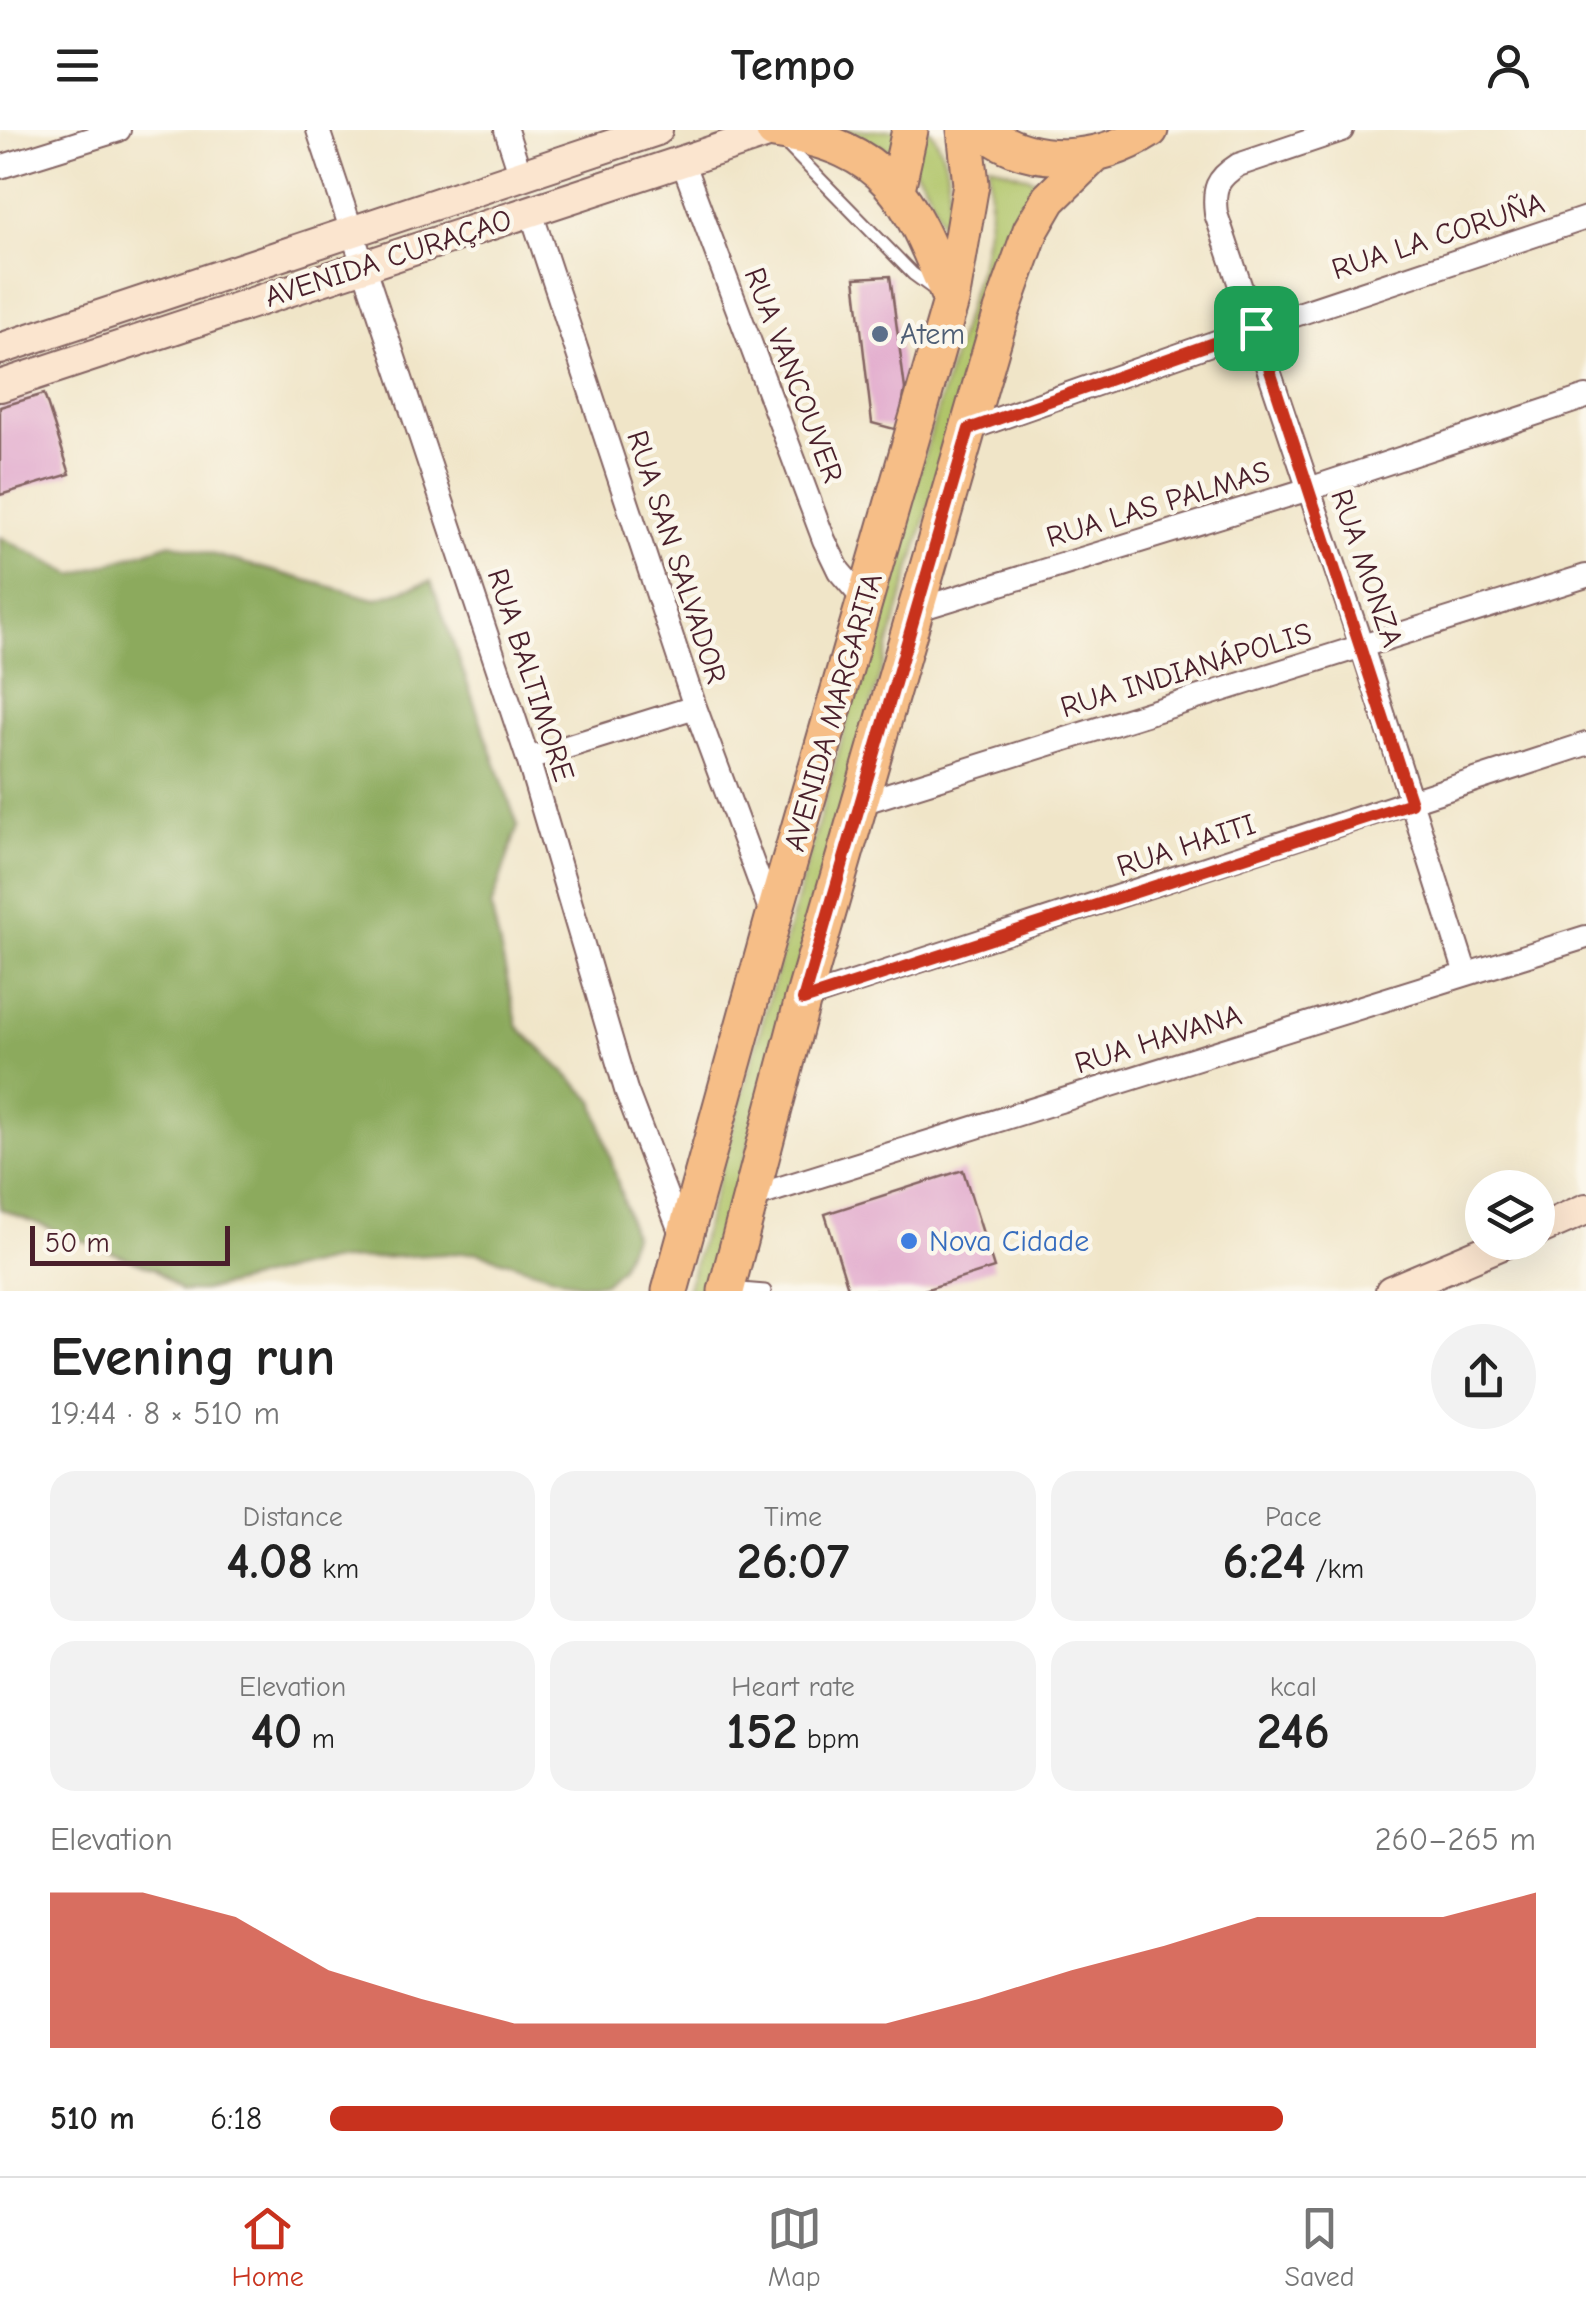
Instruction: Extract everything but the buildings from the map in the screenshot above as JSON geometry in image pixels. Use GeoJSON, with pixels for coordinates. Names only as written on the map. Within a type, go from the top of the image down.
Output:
{"type":"FeatureCollection","features":[{"type":"Feature","properties":{"kind":"main road","name":"AVENIDA CURAÇAO"},"geometry":{"type":"LineString","coordinates":[[0,349],[657,130]]}},
{"type":"Feature","properties":{"kind":"main road","name":"AVENIDA CURAÇAO"},"geometry":{"type":"LineString","coordinates":[[0,386],[775,130]]}},
{"type":"Feature","properties":{"kind":"main road"},"geometry":{"type":"LineString","coordinates":[[775,130],[817,137],[853,152],[897,189],[928,240],[950,301]]}},
{"type":"Feature","properties":{"kind":"main road"},"geometry":{"type":"LineString","coordinates":[[897,189],[910,130]]}},
{"type":"Feature","properties":{"kind":"main road","name":"AVENIDA MARGARITA"},"geometry":{"type":"LineString","coordinates":[[670,1291],[950,301],[971,184],[965,130]]}},
{"type":"Feature","properties":{"kind":"main road"},"geometry":{"type":"LineString","coordinates":[[983,130],[1024,151],[1059,158],[1094,155],[1127,144],[1150,130]]}},
{"type":"Feature","properties":{"kind":"main road","name":"AVENIDA MARGARITA"},"geometry":{"type":"LineString","coordinates":[[727,1290],[803,1000],[1002,311],[1031,230],[1049,199],[1094,155]]}},
{"type":"Feature","properties":{"kind":"main road"},"geometry":{"type":"LineString","coordinates":[[1555,1223],[1586,1209]]}},
{"type":"Feature","properties":{"kind":"main road"},"geometry":{"type":"LineString","coordinates":[[1392,1291],[1465,1260]]}},
{"type":"Feature","properties":{"kind":"street"},"geometry":{"type":"LineString","coordinates":[[0,166],[119,130]]}},
{"type":"Feature","properties":{"kind":"street","name":"RUA BALTIMORE"},"geometry":{"type":"LineString","coordinates":[[318,130],[528,759],[626,1090],[683,1239]]}},
{"type":"Feature","properties":{"kind":"street"},"geometry":{"type":"LineString","coordinates":[[506,130],[521,176]]}},
{"type":"Feature","properties":{"kind":"street","name":"RUA MONZA"},"geometry":{"type":"LineString","coordinates":[[1342,130],[1238,166],[1217,181],[1216,214],[1362,647],[1466,974]]}},
{"type":"Feature","properties":{"kind":"street","name":"RUA VANCOUVER"},"geometry":{"type":"LineString","coordinates":[[682,161],[824,540],[839,570],[865,601]]}},
{"type":"Feature","properties":{"kind":"street","name":"RUA SAN SALVADOR"},"geometry":{"type":"LineString","coordinates":[[531,212],[695,708],[773,919]]}},
{"type":"Feature","properties":{"kind":"street","name":"RUA LA CORUÑA"},"geometry":{"type":"LineString","coordinates":[[969,429],[1586,218]]}},
{"type":"Feature","properties":{"kind":"street","name":"RUA LAS PALMAS"},"geometry":{"type":"LineString","coordinates":[[918,609],[1309,489],[1586,397]]}},
{"type":"Feature","properties":{"kind":"street","name":"RUA INDIANÁPOLIS"},"geometry":{"type":"LineString","coordinates":[[861,802],[1586,576]]}},
{"type":"Feature","properties":{"kind":"street"},"geometry":{"type":"LineString","coordinates":[[528,759],[695,708]]}},
{"type":"Feature","properties":{"kind":"street","name":"RUA HAITI"},"geometry":{"type":"LineString","coordinates":[[803,1000],[1586,744]]}},
{"type":"Feature","properties":{"kind":"street","name":"RUA HAVANA"},"geometry":{"type":"LineString","coordinates":[[749,1198],[1586,937]]}},
{"type":"Feature","properties":{"kind":"lane"},"geometry":{"type":"LineString","coordinates":[[775,130],[914,274],[950,301]]}},
{"type":"Feature","properties":{"kind":"lane"},"geometry":{"type":"LineString","coordinates":[[727,1290],[765,1291]]}},
{"type":"Feature","properties":{"kind":"green space"},"geometry":{"type":"Polygon","coordinates":[[[930,130],[942,153],[948,179],[944,234],[929,192],[910,165],[882,147],[840,133],[930,130]]]}},
{"type":"Feature","properties":{"kind":"green space"},"geometry":{"type":"Polygon","coordinates":[[[989,164],[1042,182],[1017,221],[985,313],[708,1291],[687,1291],[982,258],[990,211],[989,164]]]}},
{"type":"Feature","properties":{"kind":"green space"},"geometry":{"type":"Polygon","coordinates":[[[0,537],[74,575],[171,543],[375,599],[431,581],[518,826],[491,907],[518,1027],[594,1101],[633,1235],[620,1268],[604,1283],[579,1284],[477,1252],[329,1261],[202,1291],[181,1291],[155,1269],[0,1209],[0,537]]]}},
{"type":"Feature","properties":{"kind":"place","name":"Atem"},"geometry":{"type":"Point","coordinates":[880,334]}},
{"type":"Feature","properties":{"kind":"place","name":"Nova Cidade"},"geometry":{"type":"Point","coordinates":[909,1241]}},
{"type":"Feature","properties":{"kind":"route"},"geometry":{"type":"LineString","coordinates":[[1256,328],[1411,803],[803,1000],[969,429],[1256,328]]}}]}
